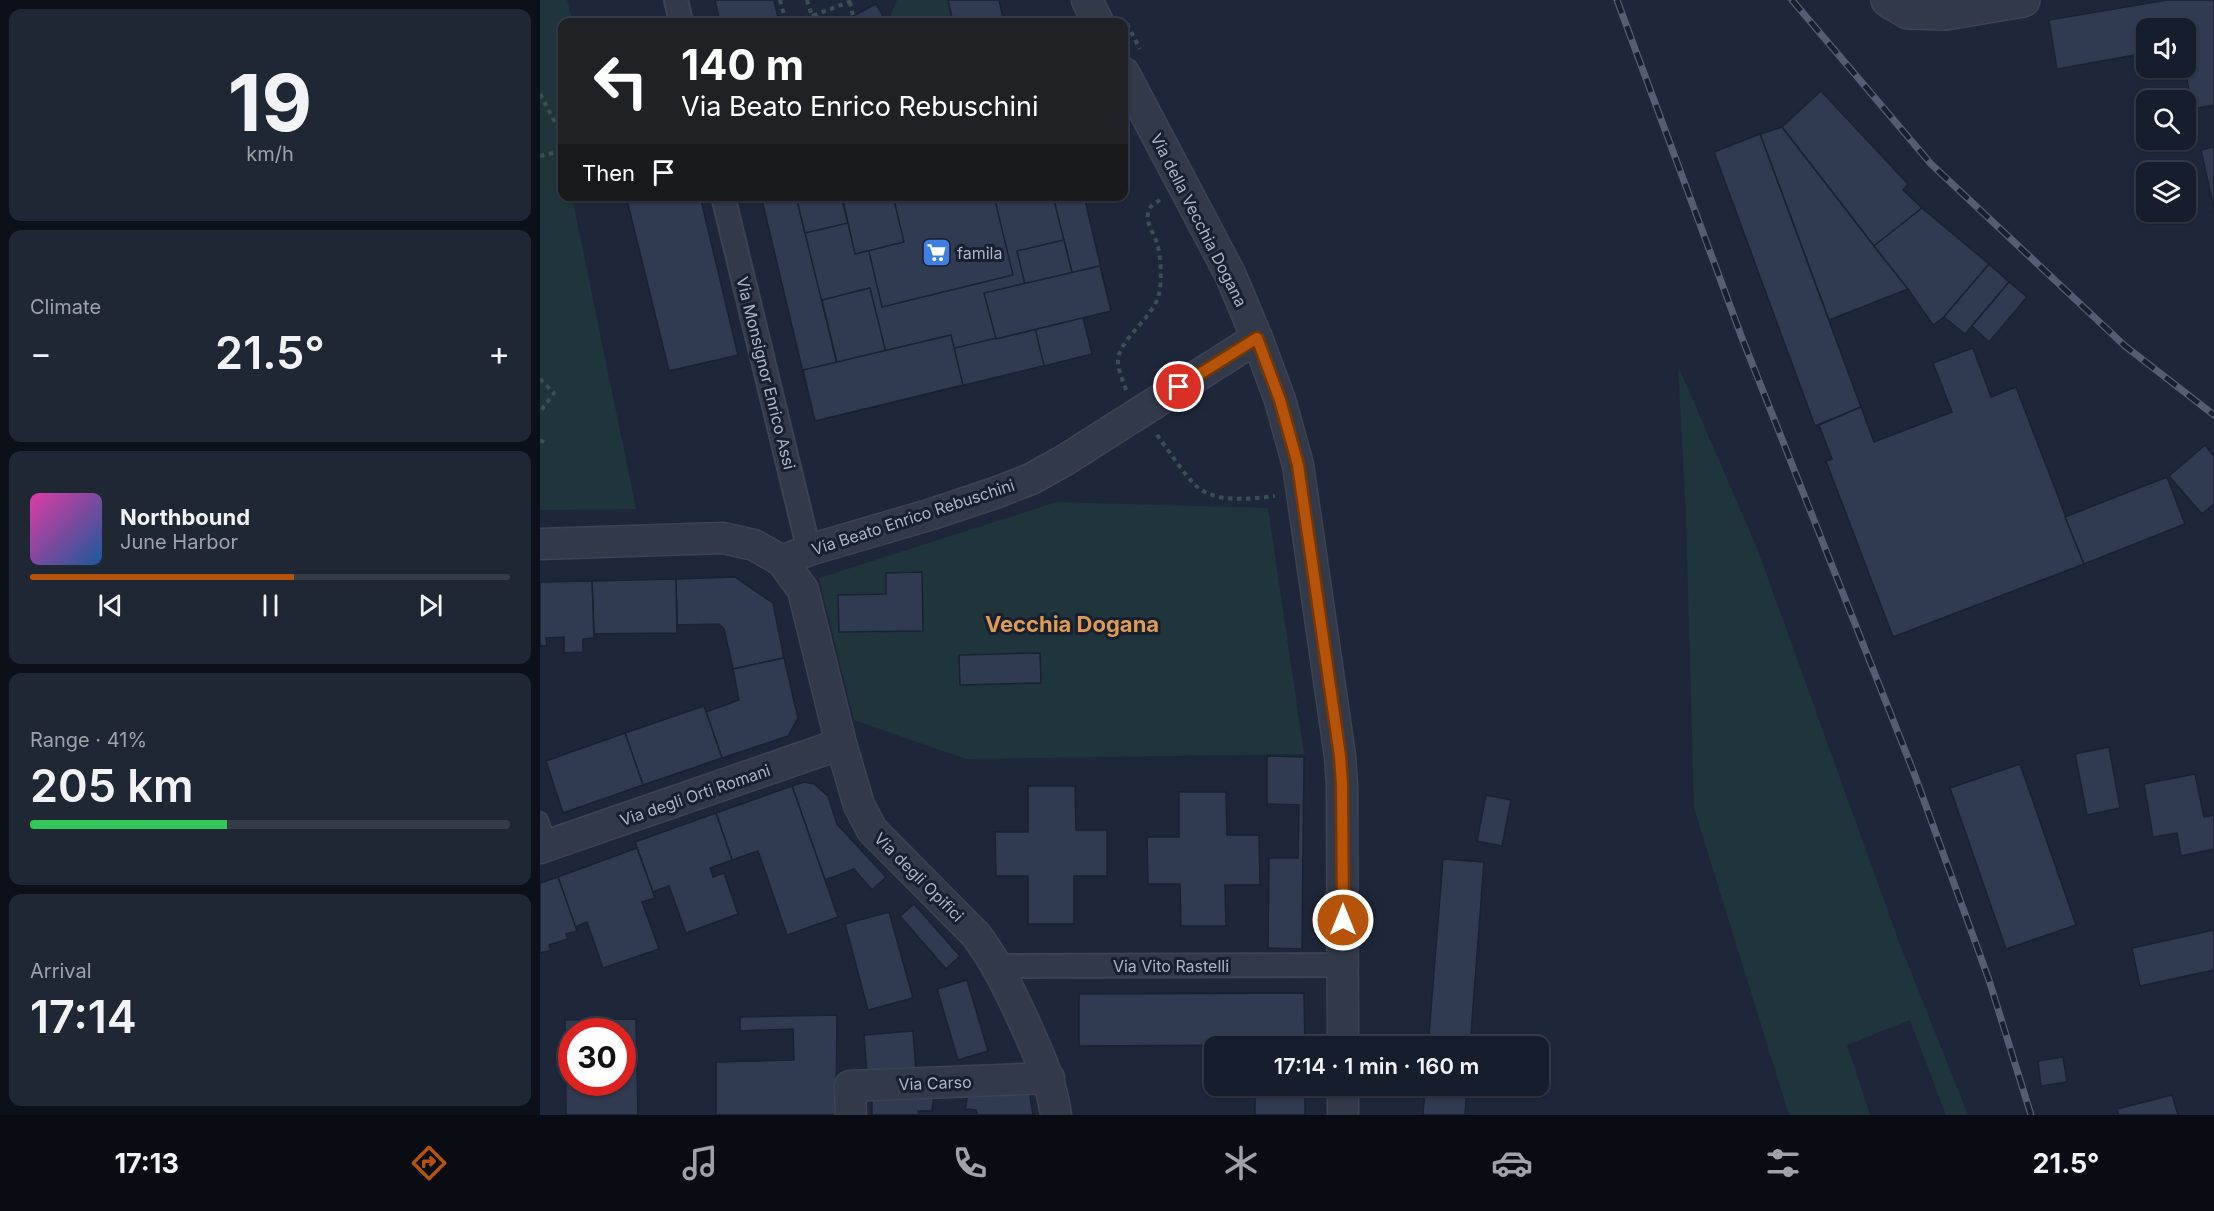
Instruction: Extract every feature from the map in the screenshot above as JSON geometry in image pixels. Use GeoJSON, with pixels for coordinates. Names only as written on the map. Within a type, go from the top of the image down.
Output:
{"type":"FeatureCollection","features":[{"type":"Feature","properties":{"kind":"street"},"geometry":{"type":"LineString","coordinates":[[676,0],[680,18]]}},
{"type":"Feature","properties":{"kind":"street"},"geometry":{"type":"LineString","coordinates":[[1087,0],[1096,18]]}},
{"type":"Feature","properties":{"kind":"street"},"geometry":{"type":"LineString","coordinates":[[1888,0],[1908,12],[1946,13],[2023,0]]}},
{"type":"Feature","properties":{"kind":"street","name":"Via della Vecchia Dogana"},"geometry":{"type":"LineString","coordinates":[[1128,81],[1230,274],[1280,400],[1298,465],[1340,756],[1343,1036]]}},
{"type":"Feature","properties":{"kind":"street","name":"Via Monsignor Enrico Assi"},"geometry":{"type":"LineString","coordinates":[[724,201],[795,555]]}},
{"type":"Feature","properties":{"kind":"street","name":"Via Beato Enrico Rebuschini"},"geometry":{"type":"LineString","coordinates":[[795,555],[932,514],[1031,478],[1065,460],[1128,400],[1257,338]]}},
{"type":"Feature","properties":{"kind":"street"},"geometry":{"type":"LineString","coordinates":[[540,544],[723,538],[795,555]]}},
{"type":"Feature","properties":{"kind":"street","name":"Via degli Opifici"},"geometry":{"type":"LineString","coordinates":[[795,555],[841,744],[859,805],[872,830],[976,935],[998,966],[1049,1078],[1056,1115]]}},
{"type":"Feature","properties":{"kind":"street","name":"Via degli Orti Romani"},"geometry":{"type":"LineString","coordinates":[[543,838],[841,744]]}},
{"type":"Feature","properties":{"kind":"street","name":"Via Vito Rastelli"},"geometry":{"type":"LineString","coordinates":[[998,966],[1343,965]]}},
{"type":"Feature","properties":{"kind":"street","name":"Via Carso"},"geometry":{"type":"LineString","coordinates":[[851,1115],[850,1086],[1049,1078]]}},
{"type":"Feature","properties":{"kind":"street"},"geometry":{"type":"LineString","coordinates":[[1343,1096],[1344,1115]]}},
{"type":"Feature","properties":{"kind":"path"},"geometry":{"type":"LineString","coordinates":[[780,0],[785,18]]}},
{"type":"Feature","properties":{"kind":"path"},"geometry":{"type":"LineString","coordinates":[[807,0],[812,16]]}},
{"type":"Feature","properties":{"kind":"path"},"geometry":{"type":"LineString","coordinates":[[806,18],[852,1],[853,16]]}},
{"type":"Feature","properties":{"kind":"path"},"geometry":{"type":"LineString","coordinates":[[540,94],[558,128]]}},
{"type":"Feature","properties":{"kind":"path"},"geometry":{"type":"LineString","coordinates":[[540,156],[558,152]]}},
{"type":"Feature","properties":{"kind":"path"},"geometry":{"type":"LineString","coordinates":[[1184,186],[1151,206],[1148,213],[1149,224],[1157,246],[1160,270],[1159,294],[1151,314],[1122,347],[1117,362],[1128,400],[1196,486],[1218,497]]}},
{"type":"Feature","properties":{"kind":"path"},"geometry":{"type":"LineString","coordinates":[[540,379],[554,393],[540,412]]}},
{"type":"Feature","properties":{"kind":"green space"},"geometry":{"type":"Polygon","coordinates":[[[540,0],[567,0],[572,18],[558,18],[558,201],[573,201],[636,509],[540,510],[540,0]]]}},
{"type":"Feature","properties":{"kind":"green space"},"geometry":{"type":"Polygon","coordinates":[[[897,0],[948,0],[952,18],[890,18],[897,0]]]}},
{"type":"Feature","properties":{"kind":"green space"},"geometry":{"type":"Polygon","coordinates":[[[1678,366],[1757,548],[1899,942],[1968,1115],[1946,1115],[1910,1020],[1847,1045],[1870,1115],[1789,1115],[1694,808],[1686,516],[1678,366]]]}},
{"type":"Feature","properties":{"kind":"green space"},"geometry":{"type":"Polygon","coordinates":[[[1057,502],[1268,508],[1304,754],[966,759],[854,720],[819,578],[1057,502]]]}},
{"type":"Feature","properties":{"kind":"building"},"geometry":{"type":"Polygon","coordinates":[[[715,0],[774,0],[778,18],[719,18],[715,0]]]}},
{"type":"Feature","properties":{"kind":"building"},"geometry":{"type":"Polygon","coordinates":[[[948,0],[999,0],[1003,18],[952,18],[948,0]]]}},
{"type":"Feature","properties":{"kind":"building"},"geometry":{"type":"Polygon","coordinates":[[[2167,0],[2214,0],[2214,105],[2196,108],[2196,90],[2189,90],[2187,78],[2196,78],[2196,18],[2136,18],[2136,55],[2057,69],[2049,20],[2167,0]]]}},
{"type":"Feature","properties":{"kind":"building"},"geometry":{"type":"Polygon","coordinates":[[[876,4],[885,18],[844,18],[876,4]]]}},
{"type":"Feature","properties":{"kind":"building"},"geometry":{"type":"Polygon","coordinates":[[[1821,91],[1908,184],[1903,190],[1922,208],[1874,246],[1782,127],[1821,91]]]}},
{"type":"Feature","properties":{"kind":"building"},"geometry":{"type":"Polygon","coordinates":[[[1782,127],[1908,289],[1829,320],[1760,134],[1782,127]]]}},
{"type":"Feature","properties":{"kind":"building"},"geometry":{"type":"Polygon","coordinates":[[[1760,134],[1861,407],[1815,426],[1714,152],[1760,134]]]}},
{"type":"Feature","properties":{"kind":"building"},"geometry":{"type":"Polygon","coordinates":[[[2214,147],[2214,209],[2201,150],[2214,147]]]}},
{"type":"Feature","properties":{"kind":"building"},"geometry":{"type":"Polygon","coordinates":[[[627,201],[701,201],[738,355],[669,371],[627,201]]]}},
{"type":"Feature","properties":{"kind":"building","name":"famila"},"geometry":{"type":"Polygon","coordinates":[[[762,201],[1085,201],[1111,310],[1083,317],[1092,354],[849,413],[840,376],[806,385],[762,201]]]}},
{"type":"Feature","properties":{"kind":"building"},"geometry":{"type":"Polygon","coordinates":[[[797,201],[874,201],[858,205],[882,307],[1013,275],[995,201],[1054,201],[1083,317],[840,376],[797,201]]]}},
{"type":"Feature","properties":{"kind":"building"},"geometry":{"type":"Polygon","coordinates":[[[797,201],[842,201],[848,223],[805,233],[797,201]]]}},
{"type":"Feature","properties":{"kind":"building"},"geometry":{"type":"Polygon","coordinates":[[[843,201],[894,201],[904,242],[855,254],[843,201]]]}},
{"type":"Feature","properties":{"kind":"building"},"geometry":{"type":"Polygon","coordinates":[[[1922,208],[1989,264],[1944,317],[1933,325],[1874,246],[1922,208]]]}},
{"type":"Feature","properties":{"kind":"building"},"geometry":{"type":"Polygon","coordinates":[[[1064,240],[1092,354],[1044,366],[1017,251],[1064,240]]]}},
{"type":"Feature","properties":{"kind":"building"},"geometry":{"type":"Polygon","coordinates":[[[1989,264],[2009,282],[1965,334],[1944,317],[1989,264]]]}},
{"type":"Feature","properties":{"kind":"building"},"geometry":{"type":"Polygon","coordinates":[[[1100,266],[1111,311],[996,339],[984,293],[1100,266]]]}},
{"type":"Feature","properties":{"kind":"building"},"geometry":{"type":"Polygon","coordinates":[[[2009,282],[2027,297],[1989,342],[1972,326],[2009,282]]]}},
{"type":"Feature","properties":{"kind":"building"},"geometry":{"type":"Polygon","coordinates":[[[870,288],[898,401],[849,413],[822,300],[870,288]]]}},
{"type":"Feature","properties":{"kind":"building"},"geometry":{"type":"Polygon","coordinates":[[[951,335],[963,385],[815,421],[803,370],[951,335]]]}},
{"type":"Feature","properties":{"kind":"building"},"geometry":{"type":"Polygon","coordinates":[[[1973,348],[1991,397],[2016,387],[2084,564],[1893,637],[1826,461],[1832,459],[1819,425],[1861,407],[1874,442],[1952,412],[1933,363],[1973,348]]]}},
{"type":"Feature","properties":{"kind":"building"},"geometry":{"type":"Polygon","coordinates":[[[2205,445],[2214,456],[2214,504],[2202,514],[2169,476],[2205,445]]]}},
{"type":"Feature","properties":{"kind":"building"},"geometry":{"type":"Polygon","coordinates":[[[2167,477],[2185,524],[2084,564],[2065,517],[2167,477]]]}},
{"type":"Feature","properties":{"kind":"building"},"geometry":{"type":"Polygon","coordinates":[[[922,572],[923,631],[839,632],[838,595],[886,594],[886,573],[922,572]]]}},
{"type":"Feature","properties":{"kind":"building"},"geometry":{"type":"Polygon","coordinates":[[[735,577],[773,603],[784,658],[733,669],[724,629],[719,624],[677,625],[676,579],[735,577]]]}},
{"type":"Feature","properties":{"kind":"building"},"geometry":{"type":"Polygon","coordinates":[[[676,579],[677,633],[594,634],[592,581],[676,579]]]}},
{"type":"Feature","properties":{"kind":"building"},"geometry":{"type":"Polygon","coordinates":[[[592,581],[594,638],[583,639],[583,652],[564,653],[564,637],[546,638],[547,646],[540,646],[540,582],[592,581]]]}},
{"type":"Feature","properties":{"kind":"building"},"geometry":{"type":"Polygon","coordinates":[[[1040,653],[1041,683],[960,685],[959,655],[1040,653]]]}},
{"type":"Feature","properties":{"kind":"building"},"geometry":{"type":"Polygon","coordinates":[[[784,658],[798,718],[788,736],[722,758],[706,712],[739,700],[733,669],[784,658]]]}},
{"type":"Feature","properties":{"kind":"building"},"geometry":{"type":"Polygon","coordinates":[[[704,706],[722,758],[643,785],[625,733],[704,706]]]}},
{"type":"Feature","properties":{"kind":"building"},"geometry":{"type":"Polygon","coordinates":[[[625,733],[643,785],[563,813],[546,761],[625,733]]]}},
{"type":"Feature","properties":{"kind":"building"},"geometry":{"type":"Polygon","coordinates":[[[2109,747],[2120,808],[2087,815],[2075,754],[2109,747]]]}},
{"type":"Feature","properties":{"kind":"building"},"geometry":{"type":"Polygon","coordinates":[[[1267,756],[1304,757],[1302,949],[1268,948],[1269,858],[1298,858],[1299,805],[1267,804],[1267,756]]]}},
{"type":"Feature","properties":{"kind":"building"},"geometry":{"type":"Polygon","coordinates":[[[2020,764],[2076,925],[2006,949],[1950,788],[2020,764]]]}},
{"type":"Feature","properties":{"kind":"building"},"geometry":{"type":"Polygon","coordinates":[[[2195,774],[2204,817],[2214,815],[2214,849],[2181,856],[2177,833],[2153,837],[2144,784],[2195,774]]]}},
{"type":"Feature","properties":{"kind":"building"},"geometry":{"type":"Polygon","coordinates":[[[804,782],[814,784],[828,796],[837,824],[886,877],[872,890],[854,869],[825,880],[792,786],[804,782]]]}},
{"type":"Feature","properties":{"kind":"building"},"geometry":{"type":"Polygon","coordinates":[[[792,786],[838,917],[787,935],[758,851],[732,860],[716,813],[792,786]]]}},
{"type":"Feature","properties":{"kind":"building"},"geometry":{"type":"Polygon","coordinates":[[[1028,786],[1075,786],[1076,830],[1107,830],[1107,876],[1074,876],[1074,924],[1028,924],[1028,876],[996,876],[995,832],[1028,832],[1028,786]]]}},
{"type":"Feature","properties":{"kind":"building"},"geometry":{"type":"Polygon","coordinates":[[[1179,792],[1226,792],[1227,835],[1259,835],[1260,885],[1225,885],[1226,926],[1181,926],[1180,884],[1148,884],[1147,837],[1179,837],[1179,792]]]}},
{"type":"Feature","properties":{"kind":"building"},"geometry":{"type":"Polygon","coordinates":[[[1486,795],[1511,800],[1502,846],[1477,841],[1486,795]]]}},
{"type":"Feature","properties":{"kind":"building"},"geometry":{"type":"Polygon","coordinates":[[[716,813],[732,860],[710,868],[713,877],[724,873],[738,914],[686,933],[669,886],[653,892],[635,842],[716,813]]]}},
{"type":"Feature","properties":{"kind":"building"},"geometry":{"type":"Polygon","coordinates":[[[637,848],[655,898],[642,902],[659,949],[603,968],[587,922],[575,927],[558,877],[637,848]]]}},
{"type":"Feature","properties":{"kind":"building"},"geometry":{"type":"Polygon","coordinates":[[[1443,859],[1484,862],[1471,1036],[1429,1036],[1443,859]]]}},
{"type":"Feature","properties":{"kind":"building"},"geometry":{"type":"Polygon","coordinates":[[[558,877],[577,931],[566,934],[568,939],[549,945],[551,950],[540,953],[540,883],[558,877]]]}},
{"type":"Feature","properties":{"kind":"building"},"geometry":{"type":"Polygon","coordinates":[[[914,904],[960,956],[946,969],[900,916],[914,904]]]}},
{"type":"Feature","properties":{"kind":"building"},"geometry":{"type":"Polygon","coordinates":[[[889,912],[913,998],[868,1010],[845,924],[889,912]]]}},
{"type":"Feature","properties":{"kind":"building"},"geometry":{"type":"Polygon","coordinates":[[[2214,930],[2214,970],[2140,986],[2132,948],[2214,930]]]}},
{"type":"Feature","properties":{"kind":"building"},"geometry":{"type":"Polygon","coordinates":[[[967,980],[988,1051],[958,1060],[937,989],[967,980]]]}},
{"type":"Feature","properties":{"kind":"building"},"geometry":{"type":"Polygon","coordinates":[[[1304,993],[1305,1036],[1204,1036],[1204,1045],[1079,1046],[1079,994],[1304,993]]]}},
{"type":"Feature","properties":{"kind":"building"},"geometry":{"type":"Polygon","coordinates":[[[1304,993],[1305,1036],[1204,1036],[1204,1045],[1079,1046],[1079,994],[1304,993]]]}},
{"type":"Feature","properties":{"kind":"building"},"geometry":{"type":"Polygon","coordinates":[[[837,1015],[836,1115],[716,1115],[716,1062],[794,1060],[793,1029],[740,1031],[740,1017],[837,1015]]]}},
{"type":"Feature","properties":{"kind":"building"},"geometry":{"type":"Polygon","coordinates":[[[636,1019],[638,1115],[566,1115],[566,1096],[636,1096],[636,1019]]]}},
{"type":"Feature","properties":{"kind":"building"},"geometry":{"type":"Polygon","coordinates":[[[913,1031],[916,1071],[867,1075],[864,1035],[913,1031]]]}},
{"type":"Feature","properties":{"kind":"building"},"geometry":{"type":"Polygon","coordinates":[[[2063,1057],[2067,1082],[2041,1086],[2038,1061],[2063,1057]]]}},
{"type":"Feature","properties":{"kind":"building"},"geometry":{"type":"Polygon","coordinates":[[[1029,1090],[1033,1115],[978,1115],[976,1110],[965,1109],[968,1093],[1029,1090]]]}},
{"type":"Feature","properties":{"kind":"building"},"geometry":{"type":"Polygon","coordinates":[[[934,1094],[932,1111],[918,1111],[919,1115],[872,1115],[872,1099],[934,1094]]]}},
{"type":"Feature","properties":{"kind":"building"},"geometry":{"type":"Polygon","coordinates":[[[2172,1095],[2178,1115],[2118,1115],[2117,1109],[2172,1095]]]}},
{"type":"Feature","properties":{"kind":"building"},"geometry":{"type":"Polygon","coordinates":[[[1255,1096],[1305,1096],[1305,1115],[1255,1115],[1255,1096]]]}},
{"type":"Feature","properties":{"kind":"building"},"geometry":{"type":"Polygon","coordinates":[[[1255,1096],[1305,1096],[1305,1115],[1255,1115],[1255,1096]]]}},
{"type":"Feature","properties":{"kind":"building"},"geometry":{"type":"Polygon","coordinates":[[[1424,1096],[1466,1096],[1465,1115],[1423,1115],[1424,1096]]]}},
{"type":"Feature","properties":{"kind":"railway"},"geometry":{"type":"LineString","coordinates":[[1617,0],[1742,338],[1914,773],[1989,980],[2031,1115]]}},
{"type":"Feature","properties":{"kind":"railway"},"geometry":{"type":"LineString","coordinates":[[1792,0],[1931,164],[2125,346],[2214,415]]}},
{"type":"Feature","properties":{"kind":"place","name":"famila"},"geometry":{"type":"Point","coordinates":[936,253]}},
{"type":"Feature","properties":{"kind":"district","name":"Vecchia Dogana"},"geometry":{"type":"Point","coordinates":[1072,624]}},
{"type":"Feature","properties":{"kind":"route"},"geometry":{"type":"LineString","coordinates":[[1179,387],[1257,338],[1280,400],[1298,465],[1340,756],[1343,920]]}}]}
